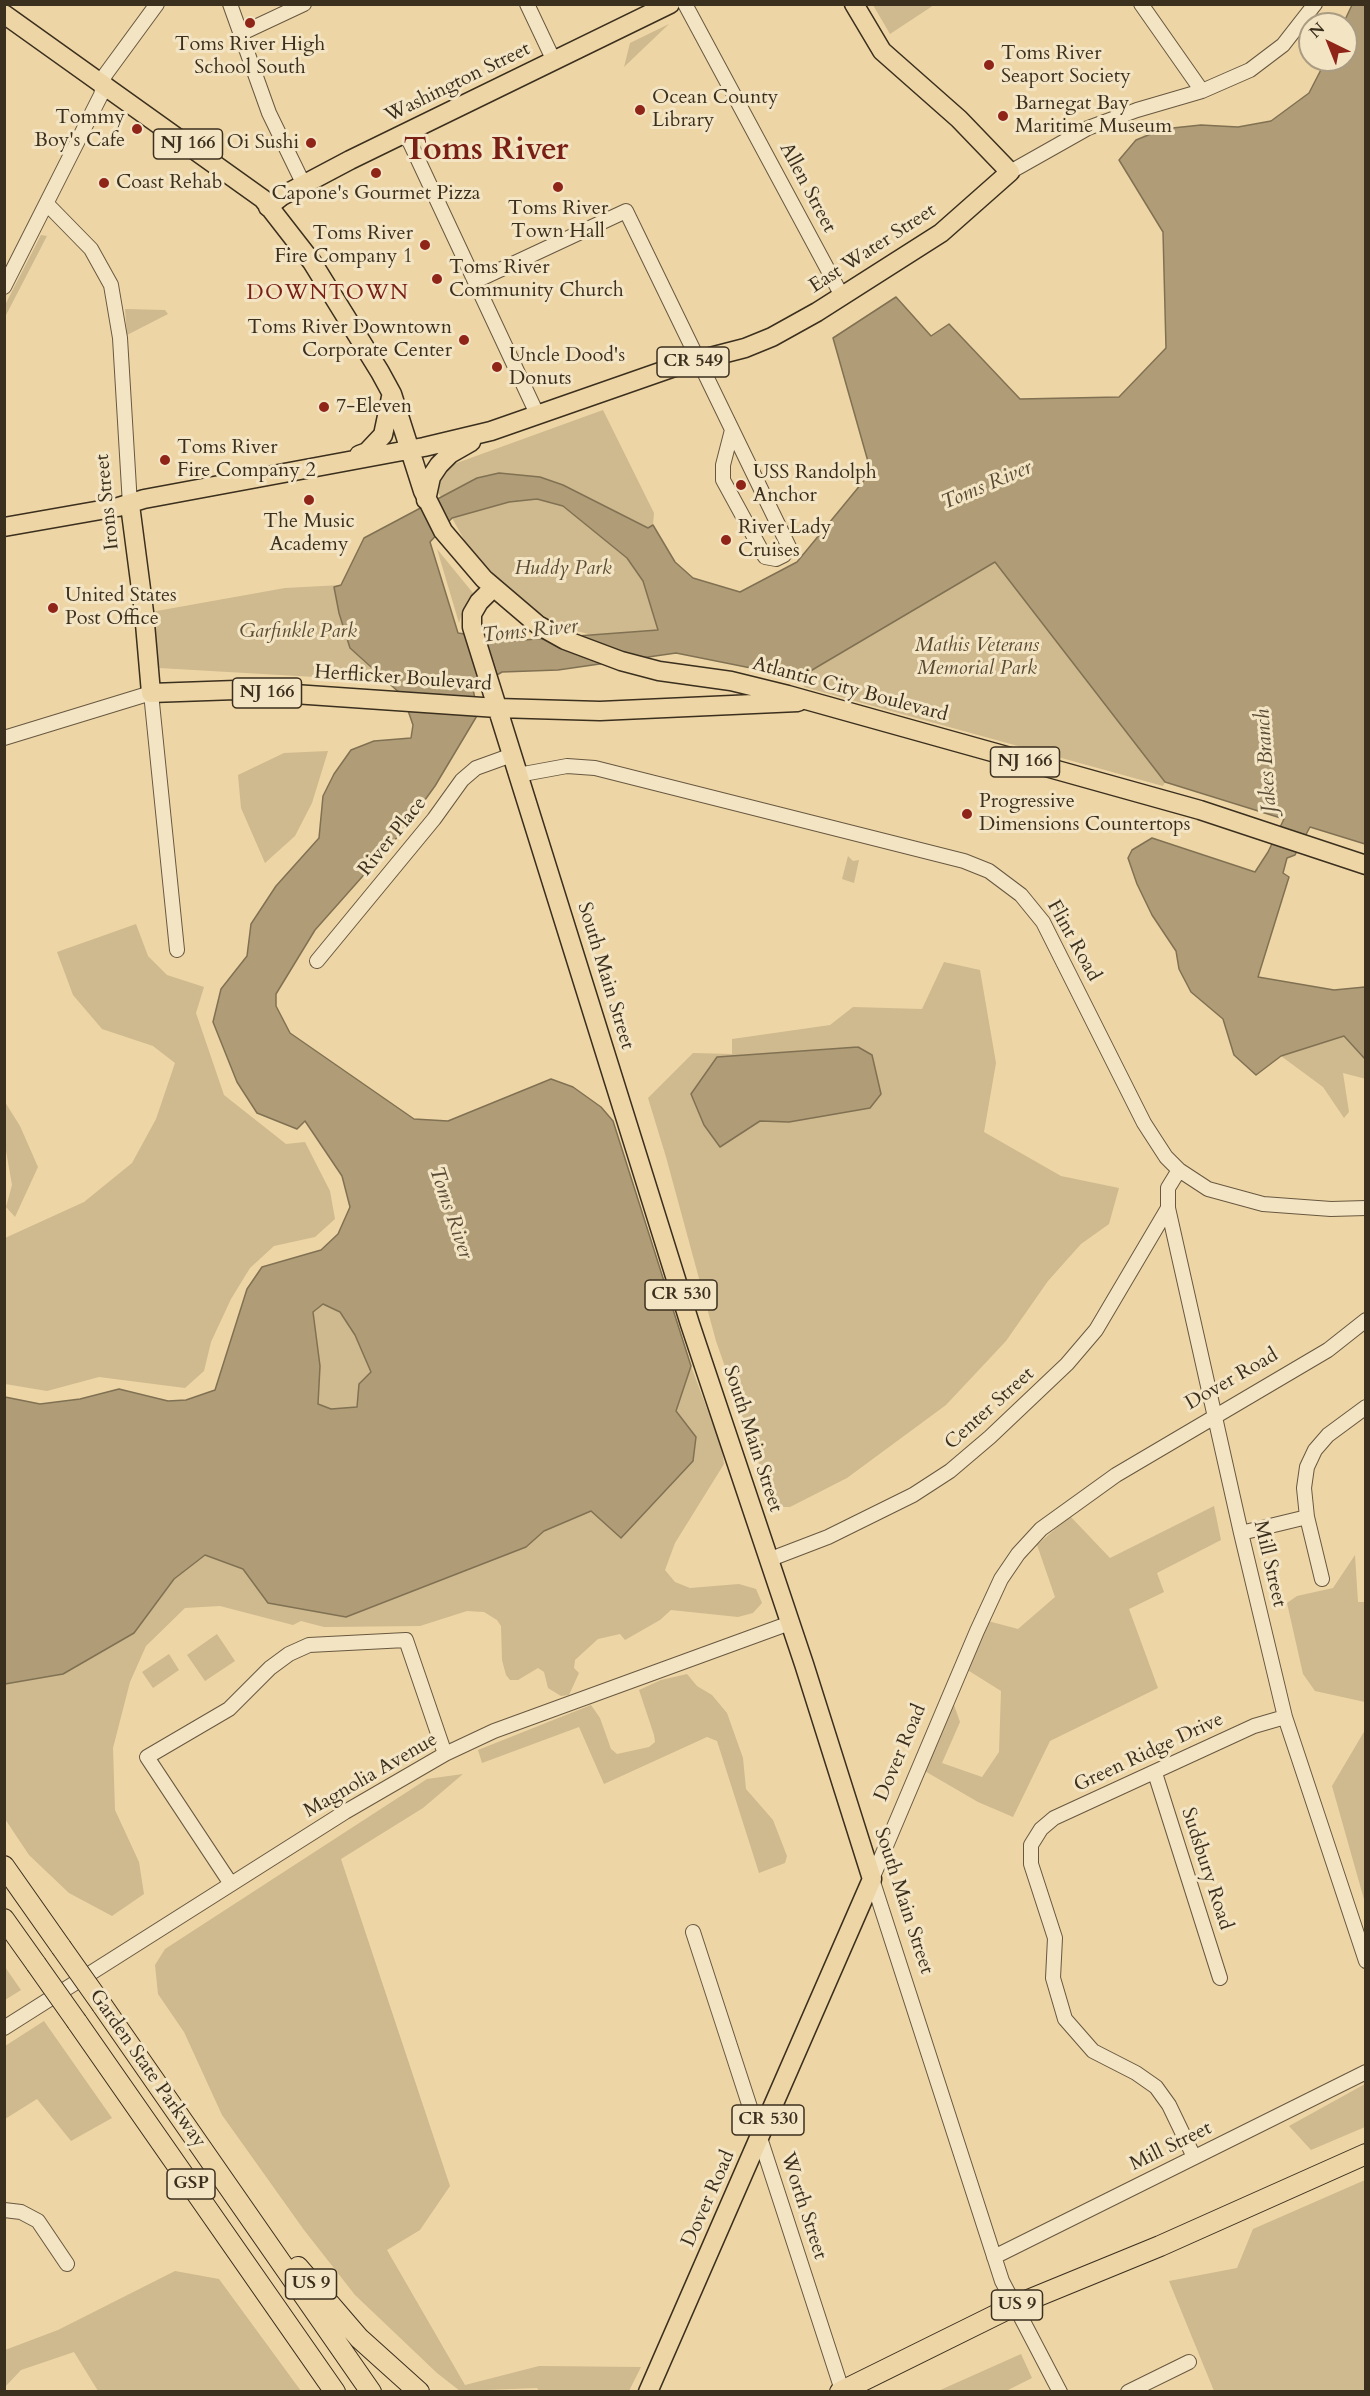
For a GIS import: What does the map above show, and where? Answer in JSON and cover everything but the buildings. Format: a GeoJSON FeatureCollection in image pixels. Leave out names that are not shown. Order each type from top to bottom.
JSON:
{"type":"FeatureCollection","features":[{"type":"Feature","properties":{"kind":"highway","name":"Garden State Parkway"},"geometry":{"type":"LineString","coordinates":[[4,1866],[370,2391]]}},
{"type":"Feature","properties":{"kind":"highway","name":"Garden State Parkway"},"geometry":{"type":"LineString","coordinates":[[4,1919],[335,2391]]}},
{"type":"Feature","properties":{"kind":"highway","name":"US 9"},"geometry":{"type":"LineString","coordinates":[[841,2391],[1016,2305],[1160,2246],[1365,2154]]}},
{"type":"Feature","properties":{"kind":"highway","name":"US 9"},"geometry":{"type":"LineString","coordinates":[[215,2166],[242,2188],[298,2267],[347,2325],[418,2391]]}},
{"type":"Feature","properties":{"kind":"main road","name":"Washington Street"},"geometry":{"type":"LineString","coordinates":[[268,207],[304,185],[670,4]]}},
{"type":"Feature","properties":{"kind":"main road"},"geometry":{"type":"LineString","coordinates":[[854,4],[882,51],[959,119],[1010,172]]}},
{"type":"Feature","properties":{"kind":"main road","name":"NJ 166"},"geometry":{"type":"LineString","coordinates":[[4,14],[219,165],[263,199],[334,294],[392,394],[409,449]]}},
{"type":"Feature","properties":{"kind":"main road","name":"East Water Street"},"geometry":{"type":"LineString","coordinates":[[343,462],[491,431],[772,337],[941,233],[1010,172]]}},
{"type":"Feature","properties":{"kind":"main road"},"geometry":{"type":"LineString","coordinates":[[4,527],[130,505],[144,499],[343,462],[367,452],[383,435],[392,394]]}},
{"type":"Feature","properties":{"kind":"main road"},"geometry":{"type":"LineString","coordinates":[[426,500],[431,477],[438,465],[450,454],[491,431]]}},
{"type":"Feature","properties":{"kind":"main road","name":"Atlantic City Boulevard"},"geometry":{"type":"LineString","coordinates":[[409,449],[426,500],[443,531],[466,562],[538,625],[583,648],[635,665],[731,681],[991,751],[1244,825],[1365,865]]}},
{"type":"Feature","properties":{"kind":"main road","name":"Irons Street"},"geometry":{"type":"LineString","coordinates":[[130,505],[144,612],[151,693]]}},
{"type":"Feature","properties":{"kind":"main road","name":"South Main Street"},"geometry":{"type":"LineString","coordinates":[[493,588],[478,602],[472,614],[472,627],[491,689],[489,707],[512,755],[690,1324],[790,1623],[872,1879]]}},
{"type":"Feature","properties":{"kind":"main road","name":"Herflicker Boulevard"},"geometry":{"type":"LineString","coordinates":[[151,693],[236,690],[489,707],[646,710],[806,701]]}},
{"type":"Feature","properties":{"kind":"main road","name":"Dover Road"},"geometry":{"type":"LineString","coordinates":[[648,2391],[872,1879]]}},
{"type":"Feature","properties":{"kind":"street"},"geometry":{"type":"LineString","coordinates":[[4,287],[101,95],[105,75],[158,4]]}},
{"type":"Feature","properties":{"kind":"street"},"geometry":{"type":"LineString","coordinates":[[230,4],[269,113],[304,185]]}},
{"type":"Feature","properties":{"kind":"street"},"geometry":{"type":"LineString","coordinates":[[240,34],[304,4]]}},
{"type":"Feature","properties":{"kind":"street"},"geometry":{"type":"LineString","coordinates":[[527,4],[554,61]]}},
{"type":"Feature","properties":{"kind":"street","name":"Allen Street"},"geometry":{"type":"LineString","coordinates":[[685,4],[842,296]]}},
{"type":"Feature","properties":{"kind":"street"},"geometry":{"type":"LineString","coordinates":[[1142,4],[1202,91]]}},
{"type":"Feature","properties":{"kind":"street","name":"East Water Street"},"geometry":{"type":"LineString","coordinates":[[1010,172],[1088,128],[1232,80],[1264,61],[1283,45],[1315,4]]}},
{"type":"Feature","properties":{"kind":"street"},"geometry":{"type":"LineString","coordinates":[[406,134],[538,416]]}},
{"type":"Feature","properties":{"kind":"street","name":"Irons Street"},"geometry":{"type":"LineString","coordinates":[[47,204],[91,249],[111,285],[120,338],[130,505]]}},
{"type":"Feature","properties":{"kind":"street"},"geometry":{"type":"LineString","coordinates":[[476,281],[626,211],[789,547],[784,555],[776,559],[765,557],[723,480],[723,465],[732,430]]}},
{"type":"Feature","properties":{"kind":"street","name":"Irons Street"},"geometry":{"type":"LineString","coordinates":[[151,693],[177,950]]}},
{"type":"Feature","properties":{"kind":"street","name":"Herflicker Boulevard"},"geometry":{"type":"LineString","coordinates":[[4,738],[151,693]]}},
{"type":"Feature","properties":{"kind":"street","name":"River Place"},"geometry":{"type":"LineString","coordinates":[[317,961],[434,819],[462,780],[476,768],[512,755]]}},
{"type":"Feature","properties":{"kind":"street","name":"Flint Road"},"geometry":{"type":"LineString","coordinates":[[518,775],[567,766],[595,768],[956,859],[989,871],[1021,895],[1043,922],[1144,1123],[1166,1157],[1179,1170],[1208,1190],[1263,1204],[1331,1209],[1365,1208]]}},
{"type":"Feature","properties":{"kind":"street","name":"Mill Street"},"geometry":{"type":"LineString","coordinates":[[1179,1170],[1168,1188],[1168,1208],[1241,1533],[1285,1717],[1365,1961]]}},
{"type":"Feature","properties":{"kind":"street","name":"Center Street"},"geometry":{"type":"LineString","coordinates":[[768,1560],[828,1537],[913,1495],[950,1471],[990,1437],[1067,1364],[1096,1330],[1168,1208]]}},
{"type":"Feature","properties":{"kind":"street","name":"Dover Road"},"geometry":{"type":"LineString","coordinates":[[872,1879],[977,1631],[1001,1579],[1018,1554],[1041,1529],[1070,1506],[1116,1475],[1328,1350],[1365,1320]]}},
{"type":"Feature","properties":{"kind":"street"},"geometry":{"type":"LineString","coordinates":[[1322,1579],[1307,1517],[1304,1488],[1307,1467],[1315,1450],[1328,1435],[1365,1407]]}},
{"type":"Feature","properties":{"kind":"street"},"geometry":{"type":"LineString","coordinates":[[1241,1533],[1307,1517]]}},
{"type":"Feature","properties":{"kind":"street","name":"Magnolia Avenue"},"geometry":{"type":"LineString","coordinates":[[4,2028],[409,1773],[494,1731],[790,1623]]}},
{"type":"Feature","properties":{"kind":"street"},"geometry":{"type":"LineString","coordinates":[[231,1884],[147,1757],[229,1709],[270,1668],[289,1654],[309,1645],[406,1640],[445,1755]]}},
{"type":"Feature","properties":{"kind":"street","name":"Green Ridge Drive"},"geometry":{"type":"LineString","coordinates":[[1194,2157],[1169,2105],[1156,2087],[1136,2073],[1093,2051],[1065,2019],[1053,1978],[1055,1938],[1031,1864],[1031,1845],[1035,1836],[1054,1818],[1254,1726],[1285,1717]]}},
{"type":"Feature","properties":{"kind":"street","name":"Sudsbury Road"},"geometry":{"type":"LineString","coordinates":[[1155,1773],[1220,1977]]}},
{"type":"Feature","properties":{"kind":"street","name":"South Main Street"},"geometry":{"type":"LineString","coordinates":[[872,1879],[1002,2281],[1060,2391]]}},
{"type":"Feature","properties":{"kind":"street","name":"Worth Street"},"geometry":{"type":"LineString","coordinates":[[693,1932],[841,2391]]}},
{"type":"Feature","properties":{"kind":"street","name":"Mill Street"},"geometry":{"type":"LineString","coordinates":[[994,2257],[1365,2072]]}},
{"type":"Feature","properties":{"kind":"street"},"geometry":{"type":"LineString","coordinates":[[4,2210],[21,2212],[38,2221],[68,2264]]}},
{"type":"Feature","properties":{"kind":"street"},"geometry":{"type":"LineString","coordinates":[[1128,2391],[1189,2362]]}},
{"type":"Feature","properties":{"kind":"green space"},"geometry":{"type":"Polygon","coordinates":[[[873,5],[934,5],[890,34],[873,5]]]}},
{"type":"Feature","properties":{"kind":"green space"},"geometry":{"type":"Polygon","coordinates":[[[669,24],[624,67],[630,43],[669,24]]]}},
{"type":"Feature","properties":{"kind":"green space"},"geometry":{"type":"Polygon","coordinates":[[[41,235],[47,236],[5,317],[5,305],[41,235]]]}},
{"type":"Feature","properties":{"kind":"green space"},"geometry":{"type":"Polygon","coordinates":[[[125,309],[165,310],[168,314],[127,335],[125,309]]]}},
{"type":"Feature","properties":{"kind":"green space","name":"Huddy Park"},"geometry":{"type":"Polygon","coordinates":[[[603,410],[654,513],[653,525],[648,528],[563,485],[540,477],[499,473],[477,478],[441,497],[438,493],[440,479],[454,464],[603,410]]]}},
{"type":"Feature","properties":{"kind":"green space","name":"Huddy Park"},"geometry":{"type":"Polygon","coordinates":[[[537,499],[563,506],[627,558],[643,581],[658,630],[592,635],[565,628],[534,610],[505,586],[467,545],[452,518],[509,502],[537,499]]]}},
{"type":"Feature","properties":{"kind":"green space"},"geometry":{"type":"Polygon","coordinates":[[[437,549],[473,593],[464,607],[459,623],[437,549]]]}},
{"type":"Feature","properties":{"kind":"green space","name":"Mathis Veterans Memorial Park"},"geometry":{"type":"Polygon","coordinates":[[[995,562],[1165,782],[1163,786],[804,687],[807,673],[995,562]]]}},
{"type":"Feature","properties":{"kind":"green space","name":"Garfinkle Park"},"geometry":{"type":"Polygon","coordinates":[[[341,585],[350,648],[384,681],[159,668],[151,612],[285,588],[341,585]]]}},
{"type":"Feature","properties":{"kind":"green space"},"geometry":{"type":"Polygon","coordinates":[[[328,751],[312,803],[295,836],[265,863],[241,808],[238,775],[284,753],[328,751]]]}},
{"type":"Feature","properties":{"kind":"green space"},"geometry":{"type":"Polygon","coordinates":[[[848,856],[853,861],[859,860],[854,883],[842,879],[848,856]]]}},
{"type":"Feature","properties":{"kind":"green space"},"geometry":{"type":"Polygon","coordinates":[[[136,924],[148,956],[167,975],[204,987],[196,1013],[224,1095],[286,1144],[305,1142],[330,1191],[335,1219],[315,1237],[274,1246],[250,1268],[231,1299],[211,1342],[204,1371],[185,1388],[99,1377],[47,1391],[5,1384],[5,1238],[84,1202],[132,1163],[156,1119],[175,1063],[153,1046],[102,1029],[73,995],[57,952],[136,924]]]}},
{"type":"Feature","properties":{"kind":"green space"},"geometry":{"type":"Polygon","coordinates":[[[944,962],[980,970],[996,1063],[984,1132],[1061,1176],[1119,1188],[1109,1224],[1081,1244],[1048,1281],[1006,1341],[946,1405],[847,1478],[790,1507],[774,1507],[716,1341],[648,1098],[693,1053],[732,1054],[732,1039],[830,1025],[853,1007],[922,1009],[944,962]],[[870,1108],[760,1121],[789,1122],[870,1108]]]}},
{"type":"Feature","properties":{"kind":"green space"},"geometry":{"type":"Polygon","coordinates":[[[1344,1036],[1365,1059],[1366,1079],[1343,1073],[1349,1112],[1344,1118],[1323,1087],[1281,1056],[1344,1036]]]}},
{"type":"Feature","properties":{"kind":"green space"},"geometry":{"type":"Polygon","coordinates":[[[5,1102],[20,1126],[38,1167],[15,1217],[6,1207],[12,1185],[5,1145],[5,1102]]]}},
{"type":"Feature","properties":{"kind":"green space"},"geometry":{"type":"Polygon","coordinates":[[[323,1303],[340,1312],[355,1335],[371,1372],[359,1384],[358,1407],[331,1409],[318,1404],[320,1366],[313,1312],[323,1303]]]}},
{"type":"Feature","properties":{"kind":"green space"},"geometry":{"type":"Polygon","coordinates":[[[691,1366],[722,1449],[724,1464],[675,1543],[665,1570],[675,1582],[690,1588],[739,1584],[756,1589],[762,1603],[753,1613],[738,1617],[671,1610],[660,1620],[625,1640],[620,1634],[598,1639],[575,1660],[574,1668],[579,1673],[569,1695],[561,1696],[548,1688],[544,1672],[538,1668],[518,1680],[510,1680],[506,1675],[502,1660],[501,1626],[497,1620],[484,1612],[467,1611],[420,1626],[324,1627],[301,1621],[293,1625],[220,1606],[185,1608],[146,1646],[130,1682],[113,1748],[115,1810],[139,1862],[144,1894],[112,1916],[69,1893],[29,1855],[5,1819],[4,1684],[63,1674],[134,1633],[174,1579],[205,1555],[243,1569],[268,1603],[452,1575],[526,1547],[544,1531],[591,1511],[696,1437],[676,1411],[691,1366]]]}},
{"type":"Feature","properties":{"kind":"green space"},"geometry":{"type":"Polygon","coordinates":[[[1214,1506],[1221,1540],[1157,1573],[1164,1592],[1129,1609],[1158,1688],[1050,1741],[1013,1817],[978,1802],[923,1770],[953,1702],[960,1722],[942,1763],[982,1777],[999,1752],[1001,1691],[966,1669],[988,1621],[1018,1629],[1055,1597],[1037,1545],[1070,1516],[1110,1558],[1214,1506]]]}},
{"type":"Feature","properties":{"kind":"green space"},"geometry":{"type":"Polygon","coordinates":[[[1355,1555],[1358,1602],[1365,1602],[1365,1702],[1315,1691],[1303,1674],[1287,1603],[1297,1596],[1333,1588],[1355,1555]]]}},
{"type":"Feature","properties":{"kind":"green space"},"geometry":{"type":"Polygon","coordinates":[[[217,1634],[235,1661],[205,1681],[187,1655],[217,1634]]]}},
{"type":"Feature","properties":{"kind":"green space"},"geometry":{"type":"Polygon","coordinates":[[[169,1654],[179,1670],[153,1688],[142,1672],[169,1654]]]}},
{"type":"Feature","properties":{"kind":"green space"},"geometry":{"type":"Polygon","coordinates":[[[687,1674],[697,1686],[712,1695],[727,1713],[743,1758],[746,1789],[773,1820],[787,1856],[785,1863],[759,1873],[717,1741],[707,1737],[604,1784],[579,1727],[482,1763],[478,1750],[591,1705],[600,1718],[611,1749],[617,1754],[649,1747],[655,1742],[654,1735],[639,1690],[661,1680],[687,1674]]]}},
{"type":"Feature","properties":{"kind":"green space"},"geometry":{"type":"Polygon","coordinates":[[[1366,1730],[1365,1903],[1332,1786],[1366,1730]]]}},
{"type":"Feature","properties":{"kind":"green space"},"geometry":{"type":"Polygon","coordinates":[[[463,1774],[423,1808],[341,1859],[450,2186],[420,2230],[387,2250],[465,2385],[539,2366],[641,2367],[629,2391],[540,2392],[537,2388],[460,2391],[437,2373],[355,2295],[304,2230],[222,2115],[184,2032],[158,1994],[155,1965],[165,1949],[427,1779],[463,1774]]]}},
{"type":"Feature","properties":{"kind":"green space"},"geometry":{"type":"Polygon","coordinates":[[[5,1967],[21,1990],[4,2000],[5,1967]]]}},
{"type":"Feature","properties":{"kind":"green space"},"geometry":{"type":"Polygon","coordinates":[[[44,2021],[112,2118],[71,2141],[37,2099],[5,2119],[5,2046],[44,2021]]]}},
{"type":"Feature","properties":{"kind":"green space"},"geometry":{"type":"Polygon","coordinates":[[[1365,2084],[1365,2127],[1311,2150],[1289,2126],[1365,2084]]]}},
{"type":"Feature","properties":{"kind":"green space"},"geometry":{"type":"Polygon","coordinates":[[[1365,2180],[1365,2391],[1214,2391],[1169,2281],[1237,2268],[1253,2229],[1365,2180]]]}},
{"type":"Feature","properties":{"kind":"green space"},"geometry":{"type":"Polygon","coordinates":[[[175,2271],[219,2279],[301,2391],[98,2391],[74,2352],[21,2370],[5,2387],[5,2350],[58,2330],[175,2271]]]}},
{"type":"Feature","properties":{"kind":"green space"},"geometry":{"type":"Polygon","coordinates":[[[1021,2354],[1032,2378],[1006,2391],[938,2391],[1021,2354]]]}},
{"type":"Feature","properties":{"kind":"water","name":"Jakes Branch"},"geometry":{"type":"Polygon","coordinates":[[[1352,5],[1365,5],[1365,844],[1310,827],[1295,855],[1287,858],[1283,873],[1289,877],[1258,977],[1334,990],[1365,987],[1365,1059],[1344,1036],[1281,1056],[1256,1075],[1234,1055],[1223,1019],[1191,992],[1179,969],[1176,951],[1152,915],[1128,858],[1132,850],[1152,838],[1255,872],[1268,852],[1284,819],[1165,782],[995,562],[807,673],[771,672],[676,653],[558,670],[502,672],[473,689],[478,714],[435,786],[401,833],[315,930],[276,994],[276,1006],[290,1033],[414,1119],[448,1121],[551,1079],[573,1087],[601,1107],[613,1121],[691,1366],[676,1411],[696,1437],[693,1461],[621,1538],[591,1511],[544,1531],[526,1547],[346,1617],[268,1603],[243,1569],[205,1555],[174,1579],[134,1633],[63,1674],[5,1684],[5,1397],[40,1404],[80,1399],[119,1389],[168,1401],[186,1400],[215,1390],[247,1289],[262,1267],[321,1250],[338,1234],[350,1207],[342,1176],[305,1121],[297,1129],[257,1113],[237,1082],[213,1022],[221,989],[247,956],[251,924],[276,886],[319,838],[323,796],[334,774],[351,750],[374,741],[411,738],[413,725],[403,696],[350,648],[339,613],[334,587],[341,585],[364,538],[477,478],[499,473],[540,477],[563,485],[648,528],[653,525],[675,562],[693,578],[740,592],[797,562],[871,472],[833,338],[896,297],[931,336],[949,324],[1020,399],[1119,397],[1166,348],[1163,232],[1119,160],[1136,140],[1163,129],[1201,125],[1238,127],[1271,121],[1309,93],[1320,72],[1358,72],[1358,12],[1349,12],[1352,5]],[[537,499],[509,502],[452,518],[430,542],[458,633],[510,641],[658,630],[643,581],[627,558],[563,506],[537,499]],[[323,1304],[313,1312],[320,1366],[318,1404],[331,1409],[357,1407],[359,1384],[371,1372],[355,1335],[340,1312],[323,1304]]]}},
{"type":"Feature","properties":{"kind":"water"},"geometry":{"type":"Polygon","coordinates":[[[858,1047],[872,1055],[881,1094],[870,1108],[789,1122],[760,1121],[720,1147],[704,1125],[691,1094],[717,1057],[858,1047]]]}},
{"type":"Feature","properties":{"kind":"place","name":"Toms River High School South"},"geometry":{"type":"Point","coordinates":[250,23]}},
{"type":"Feature","properties":{"kind":"place","name":"Toms River Seaport Society"},"geometry":{"type":"Point","coordinates":[989,65]}},
{"type":"Feature","properties":{"kind":"place","name":"Ocean County Library"},"geometry":{"type":"Point","coordinates":[640,110]}},
{"type":"Feature","properties":{"kind":"place","name":"Barnegat Bay Maritime Museum"},"geometry":{"type":"Point","coordinates":[1003,116]}},
{"type":"Feature","properties":{"kind":"place","name":"Tommy Boy's Cafe"},"geometry":{"type":"Point","coordinates":[137,129]}},
{"type":"Feature","properties":{"kind":"place","name":"Oi Sushi"},"geometry":{"type":"Point","coordinates":[311,143]}},
{"type":"Feature","properties":{"kind":"place","name":"Capone's Gourmet Pizza"},"geometry":{"type":"Point","coordinates":[376,173]}},
{"type":"Feature","properties":{"kind":"place","name":"Coast Rehab"},"geometry":{"type":"Point","coordinates":[104,183]}},
{"type":"Feature","properties":{"kind":"place","name":"Toms River Town Hall"},"geometry":{"type":"Point","coordinates":[558,187]}},
{"type":"Feature","properties":{"kind":"place","name":"Toms River Fire Company 1"},"geometry":{"type":"Point","coordinates":[425,245]}},
{"type":"Feature","properties":{"kind":"place","name":"Toms River Community Church"},"geometry":{"type":"Point","coordinates":[437,279]}},
{"type":"Feature","properties":{"kind":"place","name":"Toms River Downtown Corporate Center"},"geometry":{"type":"Point","coordinates":[464,340]}},
{"type":"Feature","properties":{"kind":"place","name":"Uncle Dood's Donuts"},"geometry":{"type":"Point","coordinates":[497,367]}},
{"type":"Feature","properties":{"kind":"place","name":"7-Eleven"},"geometry":{"type":"Point","coordinates":[324,407]}},
{"type":"Feature","properties":{"kind":"place","name":"Toms River Fire Company 2"},"geometry":{"type":"Point","coordinates":[165,460]}},
{"type":"Feature","properties":{"kind":"place","name":"USS Randolph Anchor"},"geometry":{"type":"Point","coordinates":[741,485]}},
{"type":"Feature","properties":{"kind":"place","name":"The Music Academy"},"geometry":{"type":"Point","coordinates":[309,500]}},
{"type":"Feature","properties":{"kind":"place","name":"River Lady Cruises"},"geometry":{"type":"Point","coordinates":[726,540]}},
{"type":"Feature","properties":{"kind":"place","name":"United States Post Office"},"geometry":{"type":"Point","coordinates":[53,608]}},
{"type":"Feature","properties":{"kind":"place","name":"Progressive Dimensions Countertops"},"geometry":{"type":"Point","coordinates":[967,814]}},
{"type":"Feature","properties":{"kind":"district","name":"Toms River"},"geometry":{"type":"Point","coordinates":[486,152]}},
{"type":"Feature","properties":{"kind":"district","name":"DOWNTOWN"},"geometry":{"type":"Point","coordinates":[328,294]}}]}
